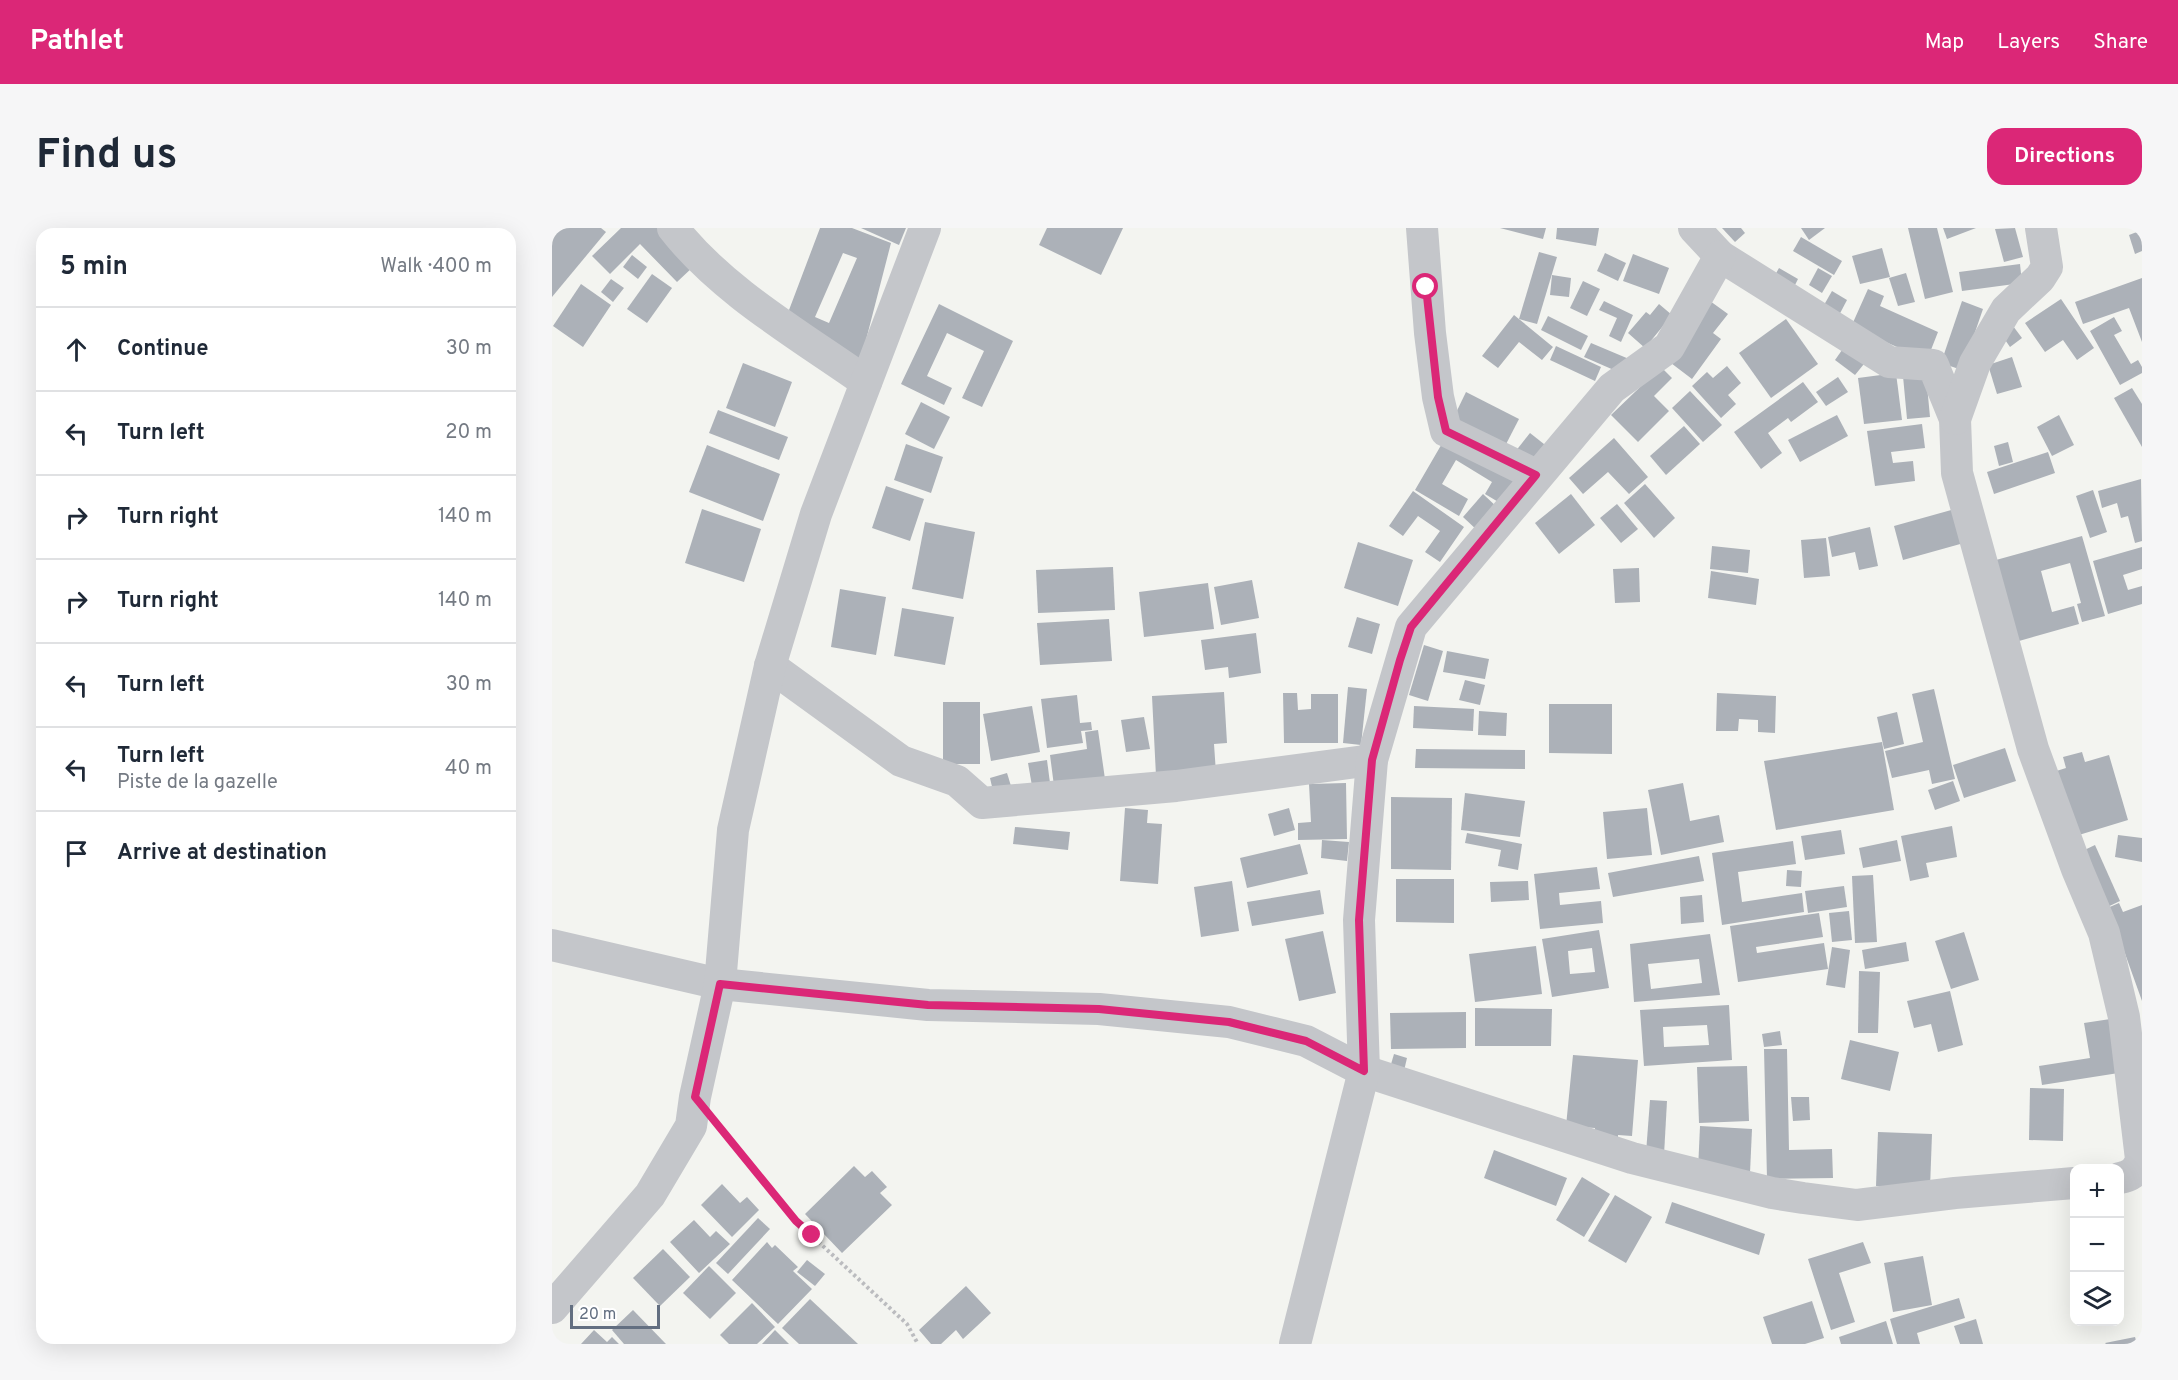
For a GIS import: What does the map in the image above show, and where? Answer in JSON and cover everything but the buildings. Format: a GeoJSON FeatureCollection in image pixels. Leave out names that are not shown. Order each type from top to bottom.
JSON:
{"type":"FeatureCollection","features":[{"type":"Feature","properties":{"kind":"street"},"geometry":{"type":"LineString","coordinates":[[673,228],[722,280],[866,382]]}},
{"type":"Feature","properties":{"kind":"street"},"geometry":{"type":"LineString","coordinates":[[552,1308],[650,1195],[691,1126],[695,1097],[720,984],[733,830],[770,666],[816,514],[924,228]]}},
{"type":"Feature","properties":{"kind":"street"},"geometry":{"type":"LineString","coordinates":[[1422,228],[1430,333],[1438,397],[1446,431],[1528,487]]}},
{"type":"Feature","properties":{"kind":"street"},"geometry":{"type":"LineString","coordinates":[[1694,228],[1720,256],[1889,362],[1933,365],[1955,419],[1957,473],[2033,749],[2077,869],[2104,933],[2124,1017],[2141,1159],[2131,1177]]}},
{"type":"Feature","properties":{"kind":"street"},"geometry":{"type":"LineString","coordinates":[[1955,419],[1975,363],[2006,310],[2040,278],[2047,267],[2041,228]]}},
{"type":"Feature","properties":{"kind":"street"},"geometry":{"type":"LineString","coordinates":[[1295,1344],[1364,1071],[1359,920],[1372,760],[1411,627],[1612,388],[1669,347],[1720,256]]}},
{"type":"Feature","properties":{"kind":"street"},"geometry":{"type":"LineString","coordinates":[[770,666],[901,760],[957,781],[982,803],[1176,786],[1372,760]]}},
{"type":"Feature","properties":{"kind":"street"},"geometry":{"type":"LineString","coordinates":[[552,945],[720,984],[928,1005],[1099,1009],[1229,1022],[1306,1041],[1364,1071],[1632,1158],[1772,1192],[1813,1199],[1857,1205],[1955,1193],[2070,1183]]}},
{"type":"Feature","properties":{"kind":"path"},"geometry":{"type":"LineString","coordinates":[[695,1097],[796,1221],[907,1324],[918,1344]]}},
{"type":"Feature","properties":{"kind":"route"},"geometry":{"type":"LineString","coordinates":[[812,1235],[796,1221],[695,1097],[720,984],[928,1005],[1099,1009],[1229,1022],[1306,1041],[1364,1071],[1359,920],[1372,760],[1400,660],[1411,627],[1536,475],[1446,431],[1438,397],[1426,287]]}}]}
